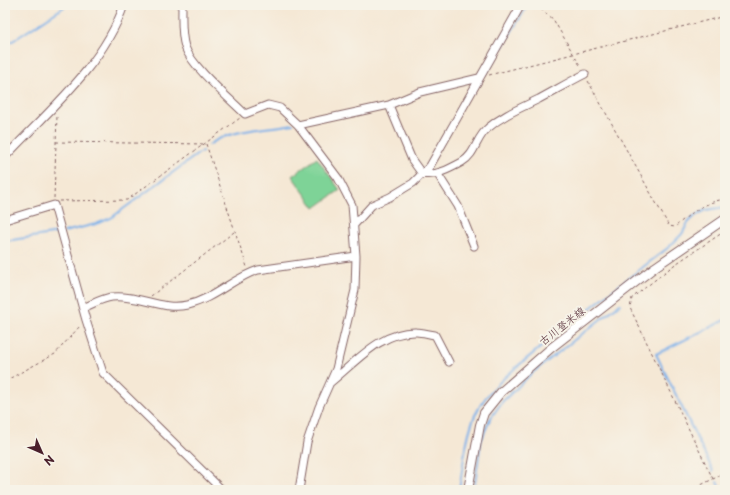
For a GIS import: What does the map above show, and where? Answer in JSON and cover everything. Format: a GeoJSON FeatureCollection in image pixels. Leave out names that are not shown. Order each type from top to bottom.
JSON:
{"type":"FeatureCollection","features":[{"type":"Feature","properties":{"kind":"main road","name":"古川登米線"},"geometry":{"type":"LineString","coordinates":[[468,490],[480,425],[484,413],[497,397],[551,348],[655,266],[725,219]]}},
{"type":"Feature","properties":{"kind":"street"},"geometry":{"type":"LineString","coordinates":[[5,157],[88,67],[102,49],[124,5]]}},
{"type":"Feature","properties":{"kind":"street"},"geometry":{"type":"LineString","coordinates":[[183,5],[182,30],[185,47],[192,60],[245,114],[268,105],[273,105],[280,108],[296,123],[338,178],[352,205],[356,256],[355,290],[336,369],[307,442],[299,490]]}},
{"type":"Feature","properties":{"kind":"street"},"geometry":{"type":"LineString","coordinates":[[354,225],[372,205],[390,197],[413,182],[430,166],[521,5]]}},
{"type":"Feature","properties":{"kind":"street"},"geometry":{"type":"LineString","coordinates":[[389,105],[412,160],[422,174],[428,175],[464,161],[472,153],[483,132],[489,127],[509,114],[585,74]]}},
{"type":"Feature","properties":{"kind":"street"},"geometry":{"type":"LineString","coordinates":[[296,123],[389,105],[420,92],[479,78]]}},
{"type":"Feature","properties":{"kind":"street"},"geometry":{"type":"LineString","coordinates":[[437,172],[458,206],[474,246]]}},
{"type":"Feature","properties":{"kind":"street"},"geometry":{"type":"LineString","coordinates":[[5,220],[54,205],[86,320],[105,377],[222,490]]}},
{"type":"Feature","properties":{"kind":"street"},"geometry":{"type":"LineString","coordinates":[[83,308],[112,297],[170,306],[187,306],[204,300],[249,273],[258,270],[356,256]]}},
{"type":"Feature","properties":{"kind":"street"},"geometry":{"type":"LineString","coordinates":[[330,383],[374,345],[398,334],[415,332],[434,335],[449,362]]}},
{"type":"Feature","properties":{"kind":"path"},"geometry":{"type":"LineString","coordinates":[[536,5],[552,19],[574,55],[669,226],[675,227],[695,210],[715,201],[725,199]]}},
{"type":"Feature","properties":{"kind":"path"},"geometry":{"type":"LineString","coordinates":[[479,78],[725,16]]}},
{"type":"Feature","properties":{"kind":"path"},"geometry":{"type":"LineString","coordinates":[[50,109],[57,115],[54,205]]}},
{"type":"Feature","properties":{"kind":"path"},"geometry":{"type":"LineString","coordinates":[[54,205],[58,201],[126,200],[206,144],[245,114]]}},
{"type":"Feature","properties":{"kind":"path"},"geometry":{"type":"LineString","coordinates":[[56,142],[206,144]]}},
{"type":"Feature","properties":{"kind":"path"},"geometry":{"type":"LineString","coordinates":[[206,144],[249,273]]}},
{"type":"Feature","properties":{"kind":"path"},"geometry":{"type":"LineString","coordinates":[[713,479],[630,308],[632,298],[674,265],[725,231]]}},
{"type":"Feature","properties":{"kind":"path"},"geometry":{"type":"LineString","coordinates":[[144,301],[235,232]]}},
{"type":"Feature","properties":{"kind":"path"},"geometry":{"type":"LineString","coordinates":[[5,381],[55,354],[86,320]]}},
{"type":"Feature","properties":{"kind":"path"},"geometry":{"type":"LineString","coordinates":[[691,490],[725,473]]}},
{"type":"Feature","properties":{"kind":"green space"},"geometry":{"type":"Polygon","coordinates":[[[317,158],[340,190],[315,208],[292,176],[317,158]]]}},
{"type":"Feature","properties":{"kind":"waterway"},"geometry":{"type":"LineString","coordinates":[[5,46],[67,5]]}},
{"type":"Feature","properties":{"kind":"waterway"},"geometry":{"type":"LineString","coordinates":[[486,73],[528,5]]}},
{"type":"Feature","properties":{"kind":"waterway"},"geometry":{"type":"LineString","coordinates":[[209,145],[227,136],[238,133],[293,124]]}},
{"type":"Feature","properties":{"kind":"waterway"},"geometry":{"type":"LineString","coordinates":[[64,232],[96,224],[111,218],[202,151]]}},
{"type":"Feature","properties":{"kind":"waterway"},"geometry":{"type":"LineString","coordinates":[[459,490],[465,450],[473,421],[481,404],[496,386],[556,335],[669,247],[682,234],[688,223],[695,216],[706,210],[725,207]]}},
{"type":"Feature","properties":{"kind":"waterway"},"geometry":{"type":"LineString","coordinates":[[5,241],[59,233]]}},
{"type":"Feature","properties":{"kind":"waterway"},"geometry":{"type":"LineString","coordinates":[[474,490],[481,441],[490,419],[502,402],[531,374],[620,304]]}},
{"type":"Feature","properties":{"kind":"waterway"},"geometry":{"type":"LineString","coordinates":[[713,471],[656,354],[725,320]]}},
{"type":"Feature","properties":{"kind":"waterway"},"geometry":{"type":"LineString","coordinates":[[717,482],[721,490]]}}]}
